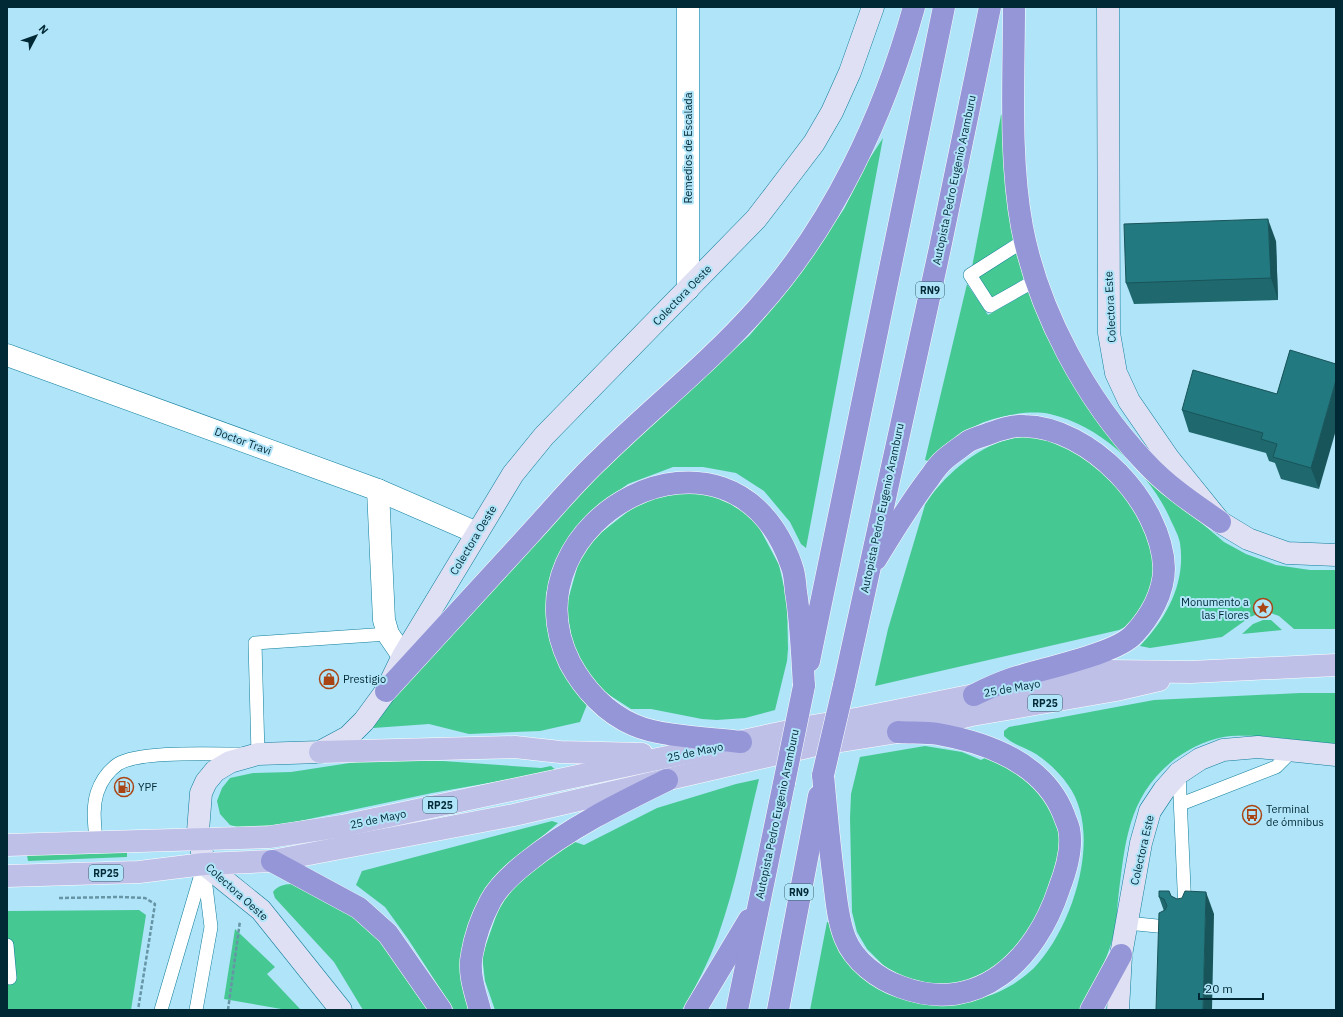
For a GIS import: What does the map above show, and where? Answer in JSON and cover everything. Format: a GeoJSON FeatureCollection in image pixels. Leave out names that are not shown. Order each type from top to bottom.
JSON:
{"type":"FeatureCollection","features":[{"type":"Feature","properties":{"kind":"highway"},"geometry":{"type":"LineString","coordinates":[[386,691],[599,459],[714,353],[758,309],[793,265],[822,221],[851,168],[879,109],[914,7]]}},
{"type":"Feature","properties":{"kind":"highway","name":"Autopista Pedro Eugenio Aramburu"},"geometry":{"type":"LineString","coordinates":[[737,1010],[944,7]]}},
{"type":"Feature","properties":{"kind":"highway","name":"Autopista Pedro Eugenio Aramburu"},"geometry":{"type":"LineString","coordinates":[[778,1010],[793,922],[823,775],[940,248],[990,7]]}},
{"type":"Feature","properties":{"kind":"highway"},"geometry":{"type":"LineString","coordinates":[[1014,7],[1015,149],[1019,198],[1025,240],[1036,280],[1065,347],[1110,422],[1145,463],[1174,490],[1220,522]]}},
{"type":"Feature","properties":{"kind":"highway"},"geometry":{"type":"LineString","coordinates":[[868,572],[924,485],[944,460],[971,440],[1000,430],[1024,426],[1054,431],[1101,457],[1122,477],[1140,499],[1150,517],[1162,545],[1164,570],[1161,589],[1155,606],[1134,635],[1113,648],[1010,679],[974,695]]}},
{"type":"Feature","properties":{"kind":"highway"},"geometry":{"type":"LineString","coordinates":[[740,742],[671,734],[635,726],[618,717],[596,700],[577,676],[564,649],[558,624],[556,600],[561,576],[570,555],[586,534],[612,508],[638,492],[674,482],[695,482],[719,487],[747,500],[766,518],[783,546],[792,568],[798,606],[804,686]]}},
{"type":"Feature","properties":{"kind":"highway"},"geometry":{"type":"LineString","coordinates":[[823,775],[837,907],[845,939],[859,961],[885,982],[909,990],[937,995],[967,993],[992,982],[1017,964],[1039,936],[1051,913],[1063,878],[1069,852],[1069,829],[1059,803],[1042,778],[1016,760],[982,744],[936,734],[898,732]]}},
{"type":"Feature","properties":{"kind":"highway"},"geometry":{"type":"LineString","coordinates":[[480,1010],[472,981],[472,954],[490,902],[502,885],[517,870],[550,843],[605,811],[668,780]]}},
{"type":"Feature","properties":{"kind":"highway"},"geometry":{"type":"LineString","coordinates":[[272,861],[359,908],[388,934],[441,1010]]}},
{"type":"Feature","properties":{"kind":"highway"},"geometry":{"type":"LineString","coordinates":[[695,1010],[758,905]]}},
{"type":"Feature","properties":{"kind":"highway"},"geometry":{"type":"LineString","coordinates":[[1091,1010],[1121,955]]}},
{"type":"Feature","properties":{"kind":"main road","name":"25 de Mayo"},"geometry":{"type":"LineString","coordinates":[[200,840],[269,838],[342,826],[740,742],[974,695],[1109,671],[1191,672],[1336,665]]}},
{"type":"Feature","properties":{"kind":"main road","name":"25 de Mayo"},"geometry":{"type":"LineString","coordinates":[[204,864],[272,861],[514,815],[816,745],[898,732],[972,715],[1116,690],[1191,672]]}},
{"type":"Feature","properties":{"kind":"main road"},"geometry":{"type":"LineString","coordinates":[[320,752],[515,747],[560,752],[679,755]]}},
{"type":"Feature","properties":{"kind":"main road","name":"RP25"},"geometry":{"type":"LineString","coordinates":[[7,845],[200,840]]}},
{"type":"Feature","properties":{"kind":"main road","name":"RP25"},"geometry":{"type":"LineString","coordinates":[[7,876],[139,872],[204,864]]}},
{"type":"Feature","properties":{"kind":"street","name":"Remedios de Escalada"},"geometry":{"type":"LineString","coordinates":[[688,7],[688,288]]}},
{"type":"Feature","properties":{"kind":"street","name":"Colectora Oeste"},"geometry":{"type":"LineString","coordinates":[[341,1010],[261,910],[204,864],[198,831],[201,793],[206,782],[215,771],[230,762],[258,754],[320,752],[348,737],[364,721],[386,691],[403,656],[513,474],[544,436],[756,219],[814,143],[832,112],[847,79],[873,7]]}},
{"type":"Feature","properties":{"kind":"street","name":"Colectora Este"},"geometry":{"type":"LineString","coordinates":[[1108,7],[1109,333],[1116,373],[1144,426],[1220,522],[1248,539],[1287,553],[1336,555]]}},
{"type":"Feature","properties":{"kind":"street","name":"Doctor Travi"},"geometry":{"type":"LineString","coordinates":[[7,355],[378,490],[477,533]]}},
{"type":"Feature","properties":{"kind":"street"},"geometry":{"type":"LineString","coordinates":[[378,490],[384,620],[388,634],[403,656]]}},
{"type":"Feature","properties":{"kind":"street","name":"Colectora Este"},"geometry":{"type":"LineString","coordinates":[[1118,1010],[1121,955],[1141,843],[1150,811],[1164,790],[1179,773],[1200,759],[1223,750],[1258,747],[1336,755]]}},
{"type":"Feature","properties":{"kind":"lane"},"geometry":{"type":"LineString","coordinates":[[1025,240],[970,275],[990,306],[1036,280]]}},
{"type":"Feature","properties":{"kind":"lane"},"geometry":{"type":"LineString","coordinates":[[96,842],[94,808],[96,794],[108,772],[119,763],[151,755],[258,754],[255,643],[388,634]]}},
{"type":"Feature","properties":{"kind":"lane"},"geometry":{"type":"LineString","coordinates":[[1181,804],[1276,766],[1292,751]]}},
{"type":"Feature","properties":{"kind":"lane"},"geometry":{"type":"LineString","coordinates":[[1179,773],[1185,913]]}},
{"type":"Feature","properties":{"kind":"lane"},"geometry":{"type":"LineString","coordinates":[[161,1010],[204,864]]}},
{"type":"Feature","properties":{"kind":"lane"},"geometry":{"type":"LineString","coordinates":[[196,1010],[211,926],[204,864]]}},
{"type":"Feature","properties":{"kind":"lane"},"geometry":{"type":"LineString","coordinates":[[1127,923],[1167,927]]}},
{"type":"Feature","properties":{"kind":"lane"},"geometry":{"type":"LineString","coordinates":[[7,945],[10,978]]}},
{"type":"Feature","properties":{"kind":"path"},"geometry":{"type":"LineString","coordinates":[[52,898],[144,898],[155,904],[138,1010]]}},
{"type":"Feature","properties":{"kind":"path"},"geometry":{"type":"LineString","coordinates":[[228,1010],[240,918]]}},
{"type":"Feature","properties":{"kind":"green space"},"geometry":{"type":"Polygon","coordinates":[[[1006,113],[1015,238],[972,267],[1001,115],[1006,113]]]}},
{"type":"Feature","properties":{"kind":"green space"},"geometry":{"type":"Polygon","coordinates":[[[883,138],[806,548],[801,544],[790,522],[764,491],[736,473],[703,467],[673,467],[628,484],[602,503],[578,526],[555,562],[546,594],[548,625],[557,655],[588,702],[580,722],[540,731],[469,734],[429,724],[373,728],[370,723],[603,467],[749,336],[786,292],[844,209],[868,161],[883,138]]]}},
{"type":"Feature","properties":{"kind":"green space"},"geometry":{"type":"Polygon","coordinates":[[[1018,252],[1028,276],[991,300],[977,277],[1018,252]]]}},
{"type":"Feature","properties":{"kind":"green space"},"geometry":{"type":"Polygon","coordinates":[[[967,284],[988,315],[1032,290],[1172,498],[1224,542],[1246,554],[1276,565],[1310,570],[1336,570],[1336,629],[1294,629],[1279,616],[1265,611],[1250,617],[1222,637],[1150,648],[1140,646],[1150,635],[1166,612],[1177,586],[1181,558],[1179,538],[1163,505],[1152,487],[1139,471],[1107,441],[1089,429],[1070,420],[1042,413],[1025,413],[1000,417],[984,422],[970,429],[932,462],[925,460],[967,284]]]}},
{"type":"Feature","properties":{"kind":"green space"},"geometry":{"type":"Polygon","coordinates":[[[1028,436],[1051,440],[1092,459],[1145,520],[1156,563],[1153,582],[1142,608],[1129,625],[1119,630],[875,686],[888,629],[925,505],[940,484],[972,457],[984,449],[996,444],[1028,436]]]}},
{"type":"Feature","properties":{"kind":"green space"},"geometry":{"type":"Polygon","coordinates":[[[715,491],[753,516],[779,565],[787,600],[788,649],[787,661],[775,710],[745,718],[717,720],[702,719],[651,709],[631,709],[600,689],[587,674],[574,650],[566,607],[583,547],[650,494],[715,491]]]}},
{"type":"Feature","properties":{"kind":"green space"},"geometry":{"type":"Polygon","coordinates":[[[1263,620],[1271,620],[1282,630],[1242,634],[1253,624],[1263,620]]]}},
{"type":"Feature","properties":{"kind":"green space"},"geometry":{"type":"Polygon","coordinates":[[[1300,693],[1336,693],[1336,745],[1257,736],[1224,737],[1194,747],[1175,759],[1159,773],[1147,789],[1131,822],[1126,841],[1120,879],[1116,925],[1108,953],[1080,1010],[810,1010],[827,922],[831,922],[866,975],[918,986],[962,998],[976,999],[992,995],[1000,991],[1021,979],[1034,968],[1048,951],[1071,906],[1079,880],[1083,854],[1083,829],[1078,805],[1068,785],[1054,768],[1040,757],[1011,742],[1004,736],[1004,731],[1009,727],[1154,700],[1300,693]]]}},
{"type":"Feature","properties":{"kind":"green space"},"geometry":{"type":"Polygon","coordinates":[[[925,746],[962,752],[981,760],[989,756],[1031,779],[1060,825],[1061,857],[1055,883],[1012,960],[956,986],[909,981],[884,966],[867,949],[857,932],[852,912],[850,818],[851,794],[860,757],[925,746]]]}},
{"type":"Feature","properties":{"kind":"green space"},"geometry":{"type":"Polygon","coordinates":[[[369,760],[443,761],[541,768],[551,766],[557,771],[432,793],[281,825],[248,830],[230,825],[220,814],[217,801],[222,788],[230,778],[253,773],[291,772],[369,760]]]}},
{"type":"Feature","properties":{"kind":"green space"},"geometry":{"type":"Polygon","coordinates":[[[759,779],[735,878],[718,936],[702,974],[682,1010],[495,1010],[485,981],[482,956],[501,902],[521,878],[569,840],[584,845],[657,808],[736,784],[759,779]]]}},
{"type":"Feature","properties":{"kind":"green space"},"geometry":{"type":"Polygon","coordinates":[[[552,821],[558,823],[524,852],[477,912],[475,1010],[454,1010],[408,939],[385,907],[356,885],[362,871],[552,821]]]}},
{"type":"Feature","properties":{"kind":"green space"},"geometry":{"type":"Polygon","coordinates":[[[127,852],[127,857],[28,861],[27,855],[127,852]]]}},
{"type":"Feature","properties":{"kind":"green space"},"geometry":{"type":"Polygon","coordinates":[[[301,884],[328,894],[382,938],[428,1010],[363,1010],[334,962],[275,898],[273,892],[278,887],[301,884]]]}},
{"type":"Feature","properties":{"kind":"green space"},"geometry":{"type":"Polygon","coordinates":[[[139,910],[146,915],[131,1010],[7,1010],[7,911],[139,910]]]}},
{"type":"Feature","properties":{"kind":"green space"},"geometry":{"type":"Polygon","coordinates":[[[235,929],[275,967],[267,974],[301,1010],[287,1010],[224,999],[235,929]]]}},
{"type":"Feature","properties":{"kind":"building"},"geometry":{"type":"Polygon","coordinates":[[[1268,219],[1271,278],[1126,283],[1124,224],[1268,219]]]}},
{"type":"Feature","properties":{"kind":"building"},"geometry":{"type":"Polygon","coordinates":[[[1290,350],[1336,364],[1336,380],[1311,468],[1273,457],[1277,444],[1261,439],[1263,433],[1182,410],[1193,370],[1277,394],[1290,350]]]}},
{"type":"Feature","properties":{"kind":"building"},"geometry":{"type":"Polygon","coordinates":[[[1159,891],[1169,891],[1171,896],[1177,899],[1182,898],[1185,891],[1206,892],[1203,1010],[1156,1010],[1159,913],[1165,910],[1167,906],[1164,899],[1159,897],[1159,891]]]}},
{"type":"Feature","properties":{"kind":"place","name":"Monumento a las Flores"},"geometry":{"type":"Point","coordinates":[1263,608]}},
{"type":"Feature","properties":{"kind":"place","name":"Prestigio"},"geometry":{"type":"Point","coordinates":[329,679]}},
{"type":"Feature","properties":{"kind":"place","name":"YPF"},"geometry":{"type":"Point","coordinates":[124,787]}},
{"type":"Feature","properties":{"kind":"place","name":"Terminal de ómnibus"},"geometry":{"type":"Point","coordinates":[1252,815]}}]}
